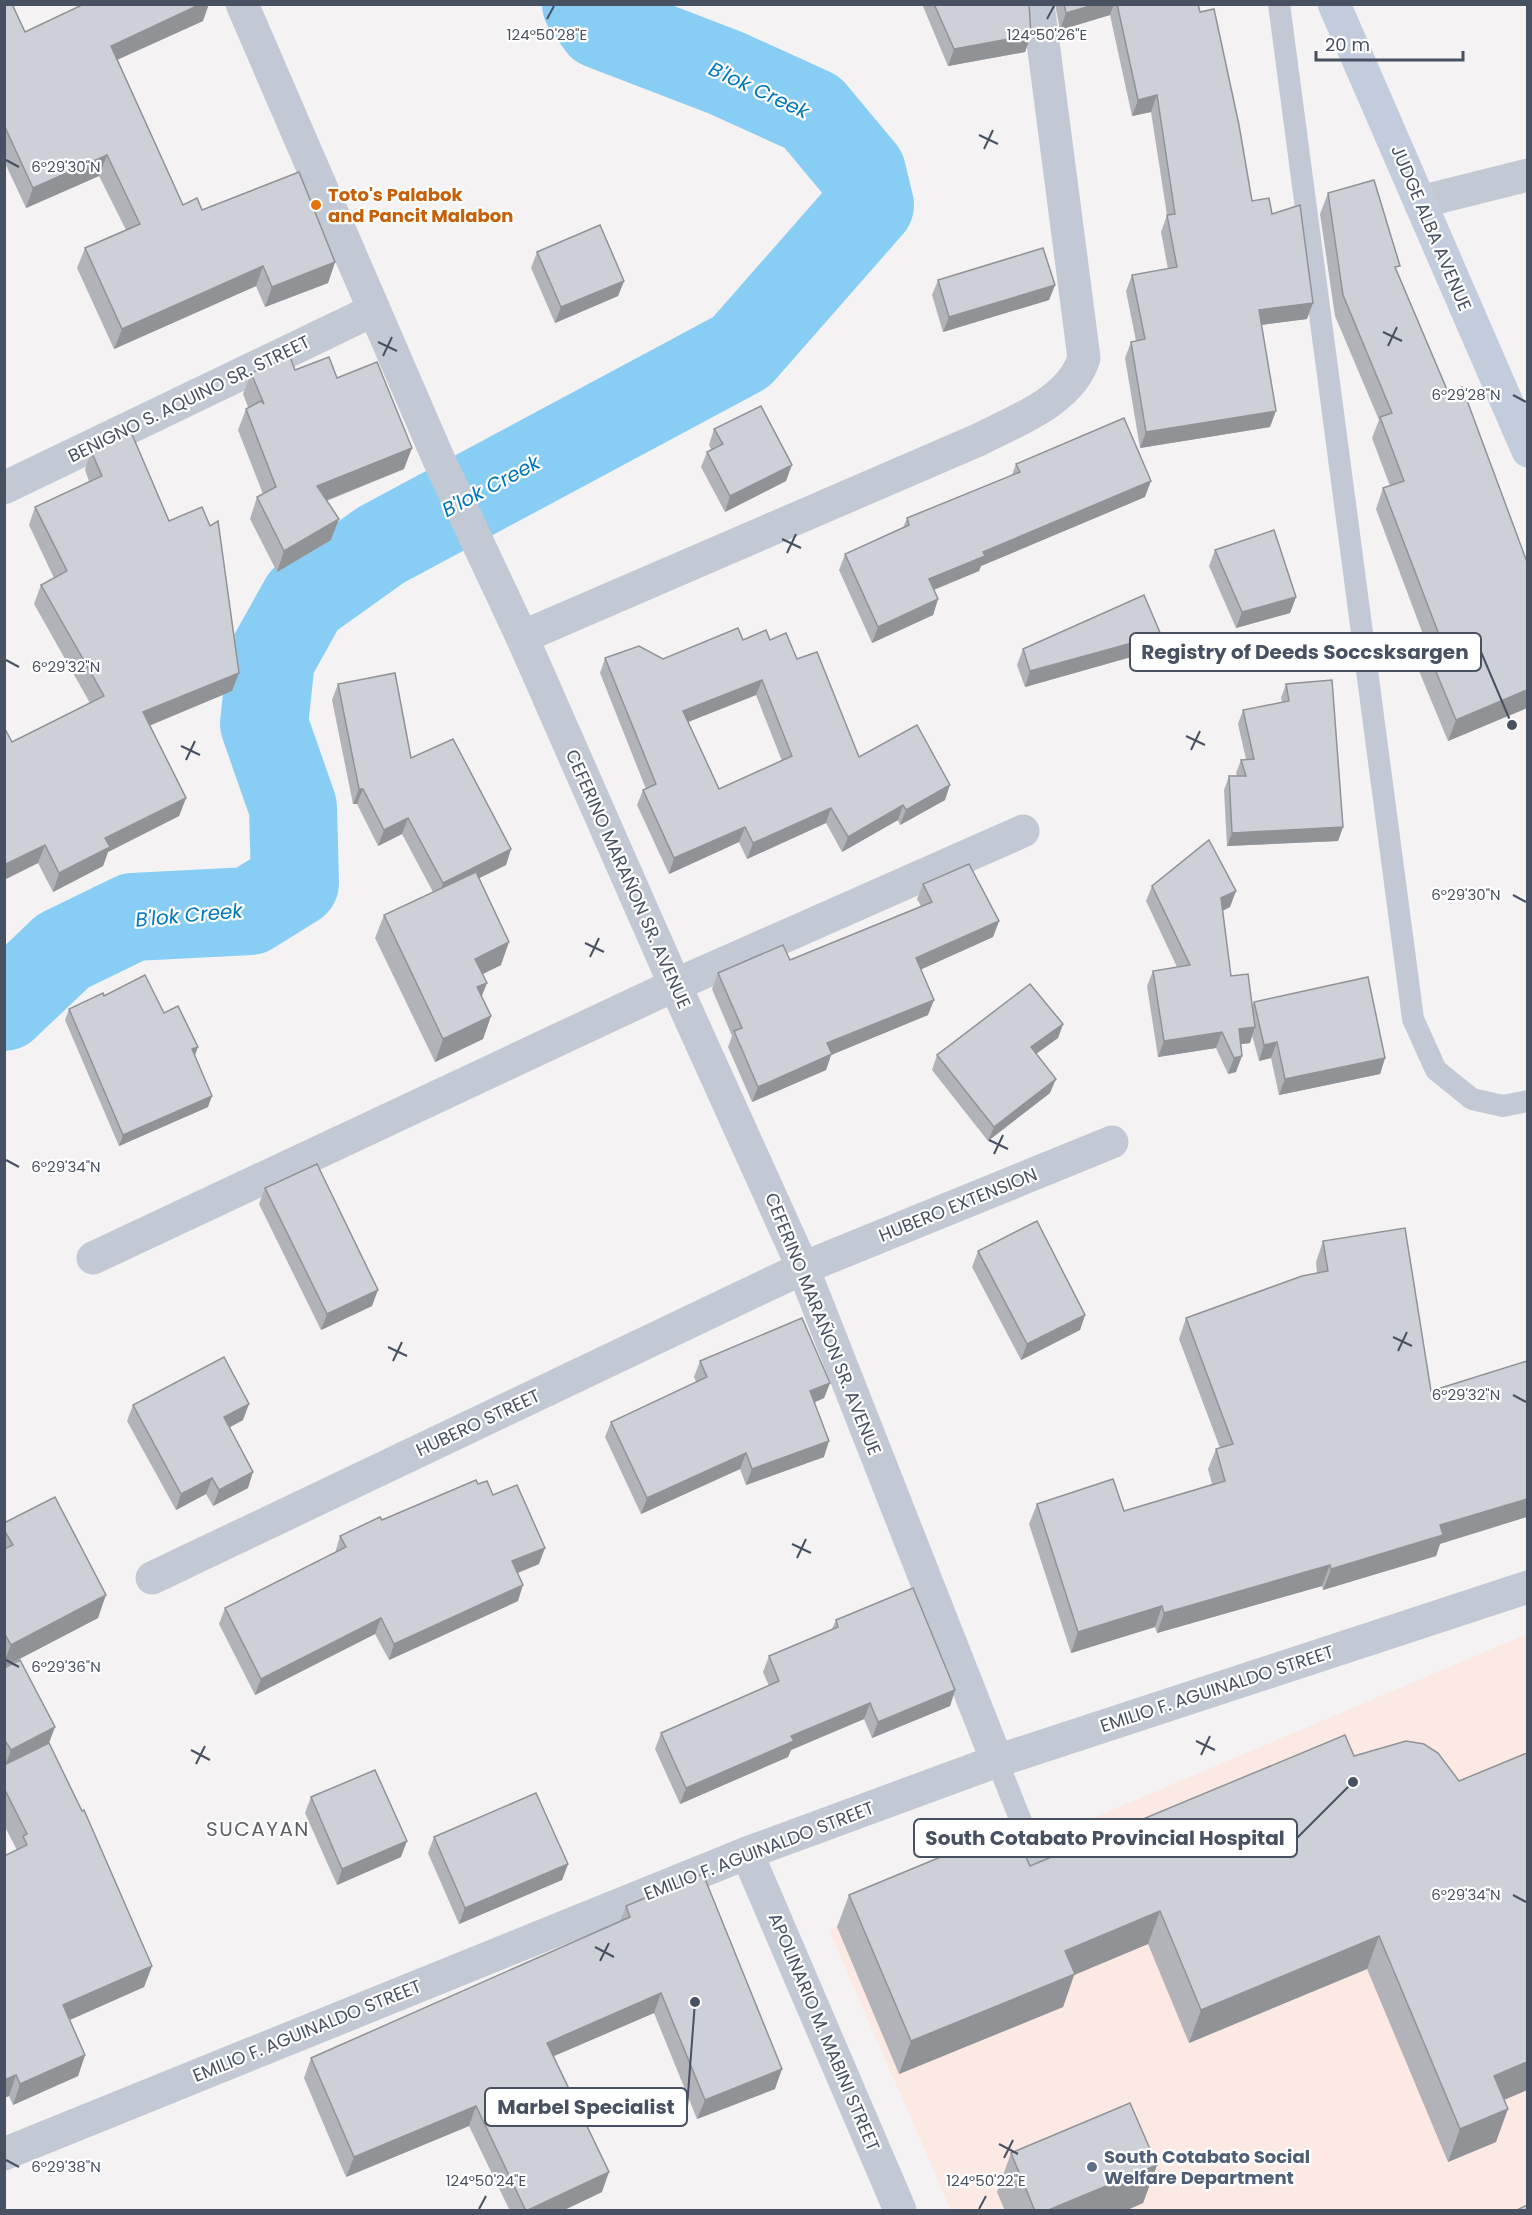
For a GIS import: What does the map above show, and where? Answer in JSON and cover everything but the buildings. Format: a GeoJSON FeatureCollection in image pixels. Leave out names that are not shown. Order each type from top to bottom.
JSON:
{"type":"FeatureCollection","features":[{"type":"Feature","properties":{"kind":"main road","name":"JUDGE ALBA AVENUE"},"geometry":{"type":"LineString","coordinates":[[1334,4],[1527,451]]}},
{"type":"Feature","properties":{"kind":"street","name":"CEFERINO MARAÑON SR. AVENUE"},"geometry":{"type":"LineString","coordinates":[[242,4],[439,460],[522,637],[675,985],[803,1268],[997,1761]]}},
{"type":"Feature","properties":{"kind":"street"},"geometry":{"type":"LineString","coordinates":[[522,637],[978,440],[1040,408],[1069,385],[1080,372],[1084,358],[1038,4]]}},
{"type":"Feature","properties":{"kind":"street"},"geometry":{"type":"LineString","coordinates":[[1420,202],[1527,175]]}},
{"type":"Feature","properties":{"kind":"street","name":"BENIGNO S. AQUINO SR. STREET"},"geometry":{"type":"LineString","coordinates":[[4,488],[374,310]]}},
{"type":"Feature","properties":{"kind":"street"},"geometry":{"type":"LineString","coordinates":[[93,1258],[675,985],[1023,831]]}},
{"type":"Feature","properties":{"kind":"street","name":"HUBERO EXTENSION"},"geometry":{"type":"LineString","coordinates":[[803,1268],[1112,1142]]}},
{"type":"Feature","properties":{"kind":"street","name":"HUBERO STREET"},"geometry":{"type":"LineString","coordinates":[[152,1578],[803,1268]]}},
{"type":"Feature","properties":{"kind":"street","name":"EMILIO F. AGUINALDO STREET"},"geometry":{"type":"LineString","coordinates":[[4,2154],[747,1853],[997,1761],[1527,1587]]}},
{"type":"Feature","properties":{"kind":"street","name":"APOLINARIO M. MABINI STREET"},"geometry":{"type":"LineString","coordinates":[[747,1853],[900,2211]]}},
{"type":"Feature","properties":{"kind":"lane"},"geometry":{"type":"LineString","coordinates":[[1279,4],[1413,1019],[1436,1070],[1472,1099],[1503,1106],[1527,1101]]}},
{"type":"Feature","properties":{"kind":"lane"},"geometry":{"type":"LineString","coordinates":[[997,1761],[1037,1861]]}},
{"type":"Feature","properties":{"kind":"shaded area"},"geometry":{"type":"Polygon","coordinates":[[[1527,1634],[1527,2210],[951,2210],[829,1930],[1527,1634]]]}},
{"type":"Feature","properties":{"kind":"waterway","name":"B'lok Creek"},"geometry":{"type":"LineString","coordinates":[[4,1007],[63,951],[133,917],[250,911],[295,883],[293,807],[264,724],[271,659],[304,600],[381,545],[741,352],[870,205],[862,172],[812,112],[726,73],[601,25],[586,4]]}},
{"type":"Feature","properties":{"kind":"place","name":"Toto's Palabok and Pancit Malabon"},"geometry":{"type":"Point","coordinates":[316,205]}},
{"type":"Feature","properties":{"kind":"place","name":"Registry of Deeds Soccsksargen"},"geometry":{"type":"Point","coordinates":[1512,725]}},
{"type":"Feature","properties":{"kind":"place","name":"South Cotabato Provincial Hospital"},"geometry":{"type":"Point","coordinates":[1353,1782]}},
{"type":"Feature","properties":{"kind":"place","name":"Marbel Specialist"},"geometry":{"type":"Point","coordinates":[695,2002]}},
{"type":"Feature","properties":{"kind":"place","name":"South Cotabato Social Welfare Department"},"geometry":{"type":"Point","coordinates":[1092,2167]}},
{"type":"Feature","properties":{"kind":"district","name":"SUCAYAN"},"geometry":{"type":"Point","coordinates":[258,1829]}}]}
